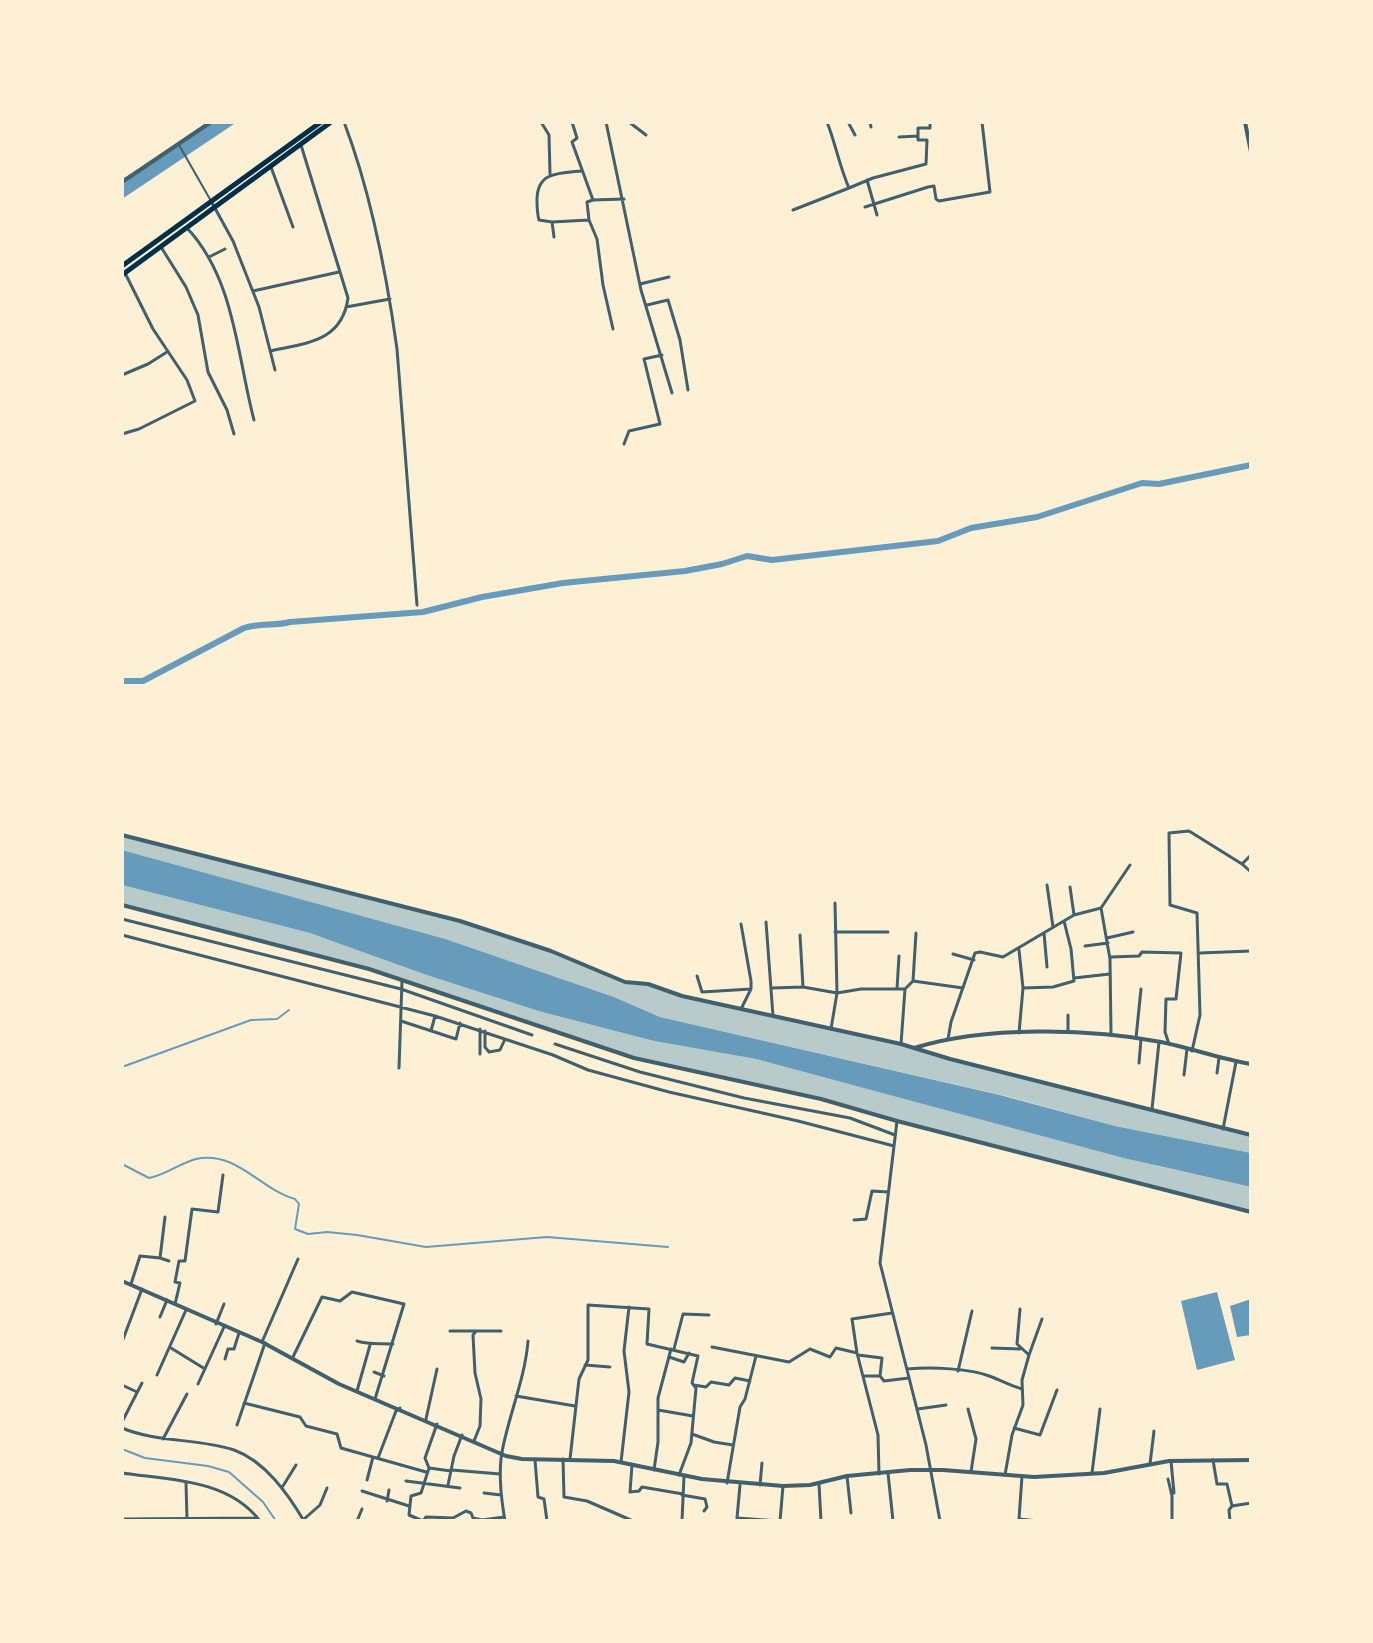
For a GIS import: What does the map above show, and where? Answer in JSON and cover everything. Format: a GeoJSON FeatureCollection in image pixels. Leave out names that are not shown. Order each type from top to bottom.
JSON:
{"type":"FeatureCollection","features":[{"type":"Feature","properties":{"kind":"highway"},"geometry":{"type":"LineString","coordinates":[[123,271],[321,122]]}},
{"type":"Feature","properties":{"kind":"highway"},"geometry":{"type":"LineString","coordinates":[[123,271],[187,228],[212,204],[331,122]]}},
{"type":"Feature","properties":{"kind":"street"},"geometry":{"type":"LineString","coordinates":[[122,182],[211,122]]}},
{"type":"Feature","properties":{"kind":"street"},"geometry":{"type":"LineString","coordinates":[[344,122],[357,158],[390,299],[397,349],[417,605]]}},
{"type":"Feature","properties":{"kind":"street"},"geometry":{"type":"LineString","coordinates":[[521,122],[533,122]]}},
{"type":"Feature","properties":{"kind":"street"},"geometry":{"type":"LineString","coordinates":[[541,122],[549,135],[550,174],[537,189],[537,217],[552,222],[589,220]]}},
{"type":"Feature","properties":{"kind":"street"},"geometry":{"type":"LineString","coordinates":[[572,122],[577,139],[572,142],[593,200]]}},
{"type":"Feature","properties":{"kind":"street"},"geometry":{"type":"LineString","coordinates":[[606,122],[640,284],[672,393]]}},
{"type":"Feature","properties":{"kind":"street"},"geometry":{"type":"LineString","coordinates":[[629,122],[646,135]]}},
{"type":"Feature","properties":{"kind":"street"},"geometry":{"type":"LineString","coordinates":[[827,122],[839,153],[838,163],[849,188]]}},
{"type":"Feature","properties":{"kind":"street"},"geometry":{"type":"LineString","coordinates":[[848,122],[855,135]]}},
{"type":"Feature","properties":{"kind":"street"},"geometry":{"type":"LineString","coordinates":[[793,210],[867,180],[926,164],[927,140],[918,140],[918,128],[930,128],[930,122]]}},
{"type":"Feature","properties":{"kind":"street"},"geometry":{"type":"LineString","coordinates":[[865,207],[934,186],[939,201],[990,192],[982,122]]}},
{"type":"Feature","properties":{"kind":"street"},"geometry":{"type":"LineString","coordinates":[[1245,122],[1251,152]]}},
{"type":"Feature","properties":{"kind":"street"},"geometry":{"type":"LineString","coordinates":[[899,137],[918,136]]}},
{"type":"Feature","properties":{"kind":"street"},"geometry":{"type":"LineString","coordinates":[[270,351],[329,335],[336,330],[348,298],[301,143]]}},
{"type":"Feature","properties":{"kind":"street"},"geometry":{"type":"LineString","coordinates":[[179,146],[233,241],[253,291],[275,370]]}},
{"type":"Feature","properties":{"kind":"street"},"geometry":{"type":"LineString","coordinates":[[271,166],[293,227]]}},
{"type":"Feature","properties":{"kind":"street"},"geometry":{"type":"LineString","coordinates":[[550,174],[581,171]]}},
{"type":"Feature","properties":{"kind":"street"},"geometry":{"type":"LineString","coordinates":[[867,180],[877,215]]}},
{"type":"Feature","properties":{"kind":"street"},"geometry":{"type":"LineString","coordinates":[[613,329],[603,285],[602,262],[596,233],[589,220],[587,202],[624,199]]}},
{"type":"Feature","properties":{"kind":"street"},"geometry":{"type":"LineString","coordinates":[[552,222],[554,237]]}},
{"type":"Feature","properties":{"kind":"street"},"geometry":{"type":"LineString","coordinates":[[187,228],[209,257],[227,302],[254,420]]}},
{"type":"Feature","properties":{"kind":"street"},"geometry":{"type":"LineString","coordinates":[[160,246],[186,287],[198,315],[208,372],[227,410],[234,434]]}},
{"type":"Feature","properties":{"kind":"street"},"geometry":{"type":"LineString","coordinates":[[209,257],[225,249]]}},
{"type":"Feature","properties":{"kind":"street"},"geometry":{"type":"LineString","coordinates":[[122,434],[139,429],[195,401],[187,380],[167,352],[123,271]]}},
{"type":"Feature","properties":{"kind":"street"},"geometry":{"type":"LineString","coordinates":[[253,291],[339,272]]}},
{"type":"Feature","properties":{"kind":"street"},"geometry":{"type":"LineString","coordinates":[[640,284],[669,277]]}},
{"type":"Feature","properties":{"kind":"street"},"geometry":{"type":"LineString","coordinates":[[346,307],[390,299]]}},
{"type":"Feature","properties":{"kind":"street"},"geometry":{"type":"LineString","coordinates":[[647,305],[668,300],[680,340],[688,390]]}},
{"type":"Feature","properties":{"kind":"street"},"geometry":{"type":"LineString","coordinates":[[122,375],[167,352]]}},
{"type":"Feature","properties":{"kind":"street"},"geometry":{"type":"LineString","coordinates":[[624,444],[629,431],[660,424],[644,359],[662,355]]}},
{"type":"Feature","properties":{"kind":"street"},"geometry":{"type":"LineString","coordinates":[[1184,1075],[1200,1015],[1200,953],[1196,911],[1170,905],[1169,833],[1189,831],[1251,872]]}},
{"type":"Feature","properties":{"kind":"street"},"geometry":{"type":"LineString","coordinates":[[122,835],[460,921],[551,951],[625,982],[648,984],[682,996],[901,1044],[1251,1135]]}},
{"type":"Feature","properties":{"kind":"street"},"geometry":{"type":"LineString","coordinates":[[1242,864],[1251,855]]}},
{"type":"Feature","properties":{"kind":"street"},"geometry":{"type":"LineString","coordinates":[[948,1039],[951,1022],[977,952],[1000,957],[1074,915],[1101,908],[1130,865]]}},
{"type":"Feature","properties":{"kind":"street"},"geometry":{"type":"LineString","coordinates":[[1047,885],[1053,927]]}},
{"type":"Feature","properties":{"kind":"street"},"geometry":{"type":"LineString","coordinates":[[1070,887],[1074,915]]}},
{"type":"Feature","properties":{"kind":"street"},"geometry":{"type":"LineString","coordinates":[[831,1029],[837,993],[835,903]]}},
{"type":"Feature","properties":{"kind":"street"},"geometry":{"type":"LineString","coordinates":[[122,905],[369,969],[634,1058],[821,1099],[1251,1212]]}},
{"type":"Feature","properties":{"kind":"street"},"geometry":{"type":"LineString","coordinates":[[1101,908],[1110,957],[1111,1034]]}},
{"type":"Feature","properties":{"kind":"street"},"geometry":{"type":"LineString","coordinates":[[122,919],[401,989],[532,1035]]}},
{"type":"Feature","properties":{"kind":"street"},"geometry":{"type":"LineString","coordinates":[[1023,988],[1073,983],[1064,921]]}},
{"type":"Feature","properties":{"kind":"street"},"geometry":{"type":"LineString","coordinates":[[766,922],[773,1016]]}},
{"type":"Feature","properties":{"kind":"street"},"geometry":{"type":"LineString","coordinates":[[741,924],[751,989],[741,1009]]}},
{"type":"Feature","properties":{"kind":"street"},"geometry":{"type":"LineString","coordinates":[[835,932],[888,932]]}},
{"type":"Feature","properties":{"kind":"street"},"geometry":{"type":"LineString","coordinates":[[1085,946],[1133,932]]}},
{"type":"Feature","properties":{"kind":"street"},"geometry":{"type":"LineString","coordinates":[[901,1044],[905,989],[913,981],[916,933]]}},
{"type":"Feature","properties":{"kind":"street"},"geometry":{"type":"LineString","coordinates":[[1044,933],[1047,967]]}},
{"type":"Feature","properties":{"kind":"street"},"geometry":{"type":"LineString","coordinates":[[122,935],[460,1023],[588,1070],[894,1146]]}},
{"type":"Feature","properties":{"kind":"street"},"geometry":{"type":"LineString","coordinates":[[800,935],[803,987]]}},
{"type":"Feature","properties":{"kind":"street"},"geometry":{"type":"LineString","coordinates":[[1019,948],[1023,988],[1019,1033]]}},
{"type":"Feature","properties":{"kind":"street"},"geometry":{"type":"LineString","coordinates":[[1200,953],[1251,951]]}},
{"type":"Feature","properties":{"kind":"street"},"geometry":{"type":"LineString","coordinates":[[1110,957],[1139,956],[1142,952],[1181,953],[1176,999],[1166,999],[1165,1032],[1169,1044]]}},
{"type":"Feature","properties":{"kind":"street"},"geometry":{"type":"LineString","coordinates":[[953,954],[974,960]]}},
{"type":"Feature","properties":{"kind":"street"},"geometry":{"type":"LineString","coordinates":[[897,989],[899,956]]}},
{"type":"Feature","properties":{"kind":"street"},"geometry":{"type":"LineString","coordinates":[[1074,978],[1110,974]]}},
{"type":"Feature","properties":{"kind":"street"},"geometry":{"type":"LineString","coordinates":[[697,976],[702,992],[751,989]]}},
{"type":"Feature","properties":{"kind":"street"},"geometry":{"type":"LineString","coordinates":[[399,1068],[402,981]]}},
{"type":"Feature","properties":{"kind":"street"},"geometry":{"type":"LineString","coordinates":[[913,981],[963,988]]}},
{"type":"Feature","properties":{"kind":"street"},"geometry":{"type":"LineString","coordinates":[[772,988],[803,987],[837,993],[861,989],[905,989]]}},
{"type":"Feature","properties":{"kind":"street"},"geometry":{"type":"LineString","coordinates":[[1139,1063],[1141,989]]}},
{"type":"Feature","properties":{"kind":"street"},"geometry":{"type":"LineString","coordinates":[[1068,1015],[1068,1031]]}},
{"type":"Feature","properties":{"kind":"street"},"geometry":{"type":"LineString","coordinates":[[431,1031],[435,1016]]}},
{"type":"Feature","properties":{"kind":"street"},"geometry":{"type":"LineString","coordinates":[[401,1021],[456,1039],[460,1023]]}},
{"type":"Feature","properties":{"kind":"street"},"geometry":{"type":"LineString","coordinates":[[482,1030],[489,1052],[500,1050],[505,1039]]}},
{"type":"Feature","properties":{"kind":"street"},"geometry":{"type":"LineString","coordinates":[[480,1054],[482,1030]]}},
{"type":"Feature","properties":{"kind":"street"},"geometry":{"type":"LineString","coordinates":[[912,1049],[948,1039],[1068,1031],[1159,1042],[1251,1064]]}},
{"type":"Feature","properties":{"kind":"street"},"geometry":{"type":"LineString","coordinates":[[1152,1109],[1159,1042]]}},
{"type":"Feature","properties":{"kind":"street"},"geometry":{"type":"LineString","coordinates":[[555,1044],[640,1072],[744,1098],[850,1118],[895,1135]]}},
{"type":"Feature","properties":{"kind":"street"},"geometry":{"type":"LineString","coordinates":[[1217,1073],[1219,1058]]}},
{"type":"Feature","properties":{"kind":"street"},"geometry":{"type":"LineString","coordinates":[[1222,1129],[1236,1062]]}},
{"type":"Feature","properties":{"kind":"street"},"geometry":{"type":"LineString","coordinates":[[897,1121],[880,1263],[931,1469],[940,1521]]}},
{"type":"Feature","properties":{"kind":"street"},"geometry":{"type":"LineString","coordinates":[[175,1304],[180,1283],[175,1282],[179,1261],[185,1261],[192,1209],[218,1212],[223,1175]]}},
{"type":"Feature","properties":{"kind":"street"},"geometry":{"type":"LineString","coordinates":[[854,1220],[866,1219],[872,1191],[888,1192]]}},
{"type":"Feature","properties":{"kind":"street"},"geometry":{"type":"LineString","coordinates":[[160,1258],[165,1217]]}},
{"type":"Feature","properties":{"kind":"street"},"geometry":{"type":"LineString","coordinates":[[131,1284],[140,1256],[169,1261]]}},
{"type":"Feature","properties":{"kind":"street"},"geometry":{"type":"LineString","coordinates":[[237,1425],[263,1343],[298,1259]]}},
{"type":"Feature","properties":{"kind":"street"},"geometry":{"type":"LineString","coordinates":[[122,1281],[293,1357],[330,1379],[514,1458],[621,1463],[740,1485],[783,1486],[819,1484],[847,1476],[931,1469],[1022,1476],[1092,1474],[1171,1461],[1251,1460]]}},
{"type":"Feature","properties":{"kind":"street"},"geometry":{"type":"LineString","coordinates":[[122,1342],[142,1289]]}},
{"type":"Feature","properties":{"kind":"street"},"geometry":{"type":"LineString","coordinates":[[293,1357],[322,1297],[340,1301],[349,1292],[404,1304],[375,1399]]}},
{"type":"Feature","properties":{"kind":"street"},"geometry":{"type":"LineString","coordinates":[[160,1317],[167,1300]]}},
{"type":"Feature","properties":{"kind":"street"},"geometry":{"type":"LineString","coordinates":[[216,1324],[224,1304]]}},
{"type":"Feature","properties":{"kind":"street"},"geometry":{"type":"LineString","coordinates":[[570,1459],[579,1379],[588,1356],[589,1304],[650,1309],[648,1344],[698,1355],[692,1434],[681,1476],[682,1521]]}},
{"type":"Feature","properties":{"kind":"street"},"geometry":{"type":"LineString","coordinates":[[621,1463],[629,1392],[624,1351],[629,1307]]}},
{"type":"Feature","properties":{"kind":"street"},"geometry":{"type":"LineString","coordinates":[[1020,1309],[1017,1344],[1029,1355]]}},
{"type":"Feature","properties":{"kind":"street"},"geometry":{"type":"LineString","coordinates":[[157,1375],[186,1310]]}},
{"type":"Feature","properties":{"kind":"street"},"geometry":{"type":"LineString","coordinates":[[958,1371],[972,1311]]}},
{"type":"Feature","properties":{"kind":"street"},"geometry":{"type":"LineString","coordinates":[[879,1474],[878,1435],[857,1354],[852,1319],[892,1313]]}},
{"type":"Feature","properties":{"kind":"street"},"geometry":{"type":"LineString","coordinates":[[654,1470],[658,1442],[658,1398],[683,1314],[709,1315]]}},
{"type":"Feature","properties":{"kind":"street"},"geometry":{"type":"LineString","coordinates":[[1005,1475],[1014,1428],[1023,1405],[1022,1389],[1029,1355],[1042,1319]]}},
{"type":"Feature","properties":{"kind":"street"},"geometry":{"type":"LineString","coordinates":[[198,1384],[224,1327]]}},
{"type":"Feature","properties":{"kind":"street"},"geometry":{"type":"LineString","coordinates":[[450,1331],[501,1331]]}},
{"type":"Feature","properties":{"kind":"street"},"geometry":{"type":"LineString","coordinates":[[474,1441],[480,1426],[481,1399],[474,1368],[473,1335],[476,1331]]}},
{"type":"Feature","properties":{"kind":"street"},"geometry":{"type":"LineString","coordinates":[[225,1359],[229,1349],[234,1349],[239,1333]]}},
{"type":"Feature","properties":{"kind":"street"},"geometry":{"type":"LineString","coordinates":[[357,1341],[370,1345],[380,1342],[393,1344]]}},
{"type":"Feature","properties":{"kind":"street"},"geometry":{"type":"LineString","coordinates":[[437,1424],[425,1458],[428,1470],[421,1494],[411,1495],[410,1517],[423,1521],[427,1516],[453,1518],[466,1511],[473,1518],[482,1520],[505,1519],[500,1474],[502,1453],[525,1369],[528,1341]]}},
{"type":"Feature","properties":{"kind":"street"},"geometry":{"type":"LineString","coordinates":[[357,1391],[370,1345]]}},
{"type":"Feature","properties":{"kind":"street"},"geometry":{"type":"LineString","coordinates":[[169,1347],[205,1369]]}},
{"type":"Feature","properties":{"kind":"street"},"geometry":{"type":"LineString","coordinates":[[712,1347],[789,1362],[810,1349],[830,1357],[836,1348],[882,1357],[880,1376],[884,1381],[909,1378]]}},
{"type":"Feature","properties":{"kind":"street"},"geometry":{"type":"LineString","coordinates":[[992,1348],[1020,1349]]}},
{"type":"Feature","properties":{"kind":"street"},"geometry":{"type":"LineString","coordinates":[[669,1357],[684,1362],[689,1353]]}},
{"type":"Feature","properties":{"kind":"street"},"geometry":{"type":"LineString","coordinates":[[727,1483],[740,1407],[756,1356]]}},
{"type":"Feature","properties":{"kind":"street"},"geometry":{"type":"LineString","coordinates":[[585,1365],[610,1367]]}},
{"type":"Feature","properties":{"kind":"street"},"geometry":{"type":"LineString","coordinates":[[907,1369],[936,1367],[994,1378],[999,1383],[1022,1389]]}},
{"type":"Feature","properties":{"kind":"street"},"geometry":{"type":"LineString","coordinates":[[426,1419],[437,1369]]}},
{"type":"Feature","properties":{"kind":"street"},"geometry":{"type":"LineString","coordinates":[[374,1372],[384,1376]]}},
{"type":"Feature","properties":{"kind":"street"},"geometry":{"type":"LineString","coordinates":[[863,1376],[880,1376]]}},
{"type":"Feature","properties":{"kind":"street"},"geometry":{"type":"LineString","coordinates":[[694,1385],[706,1387],[711,1382],[728,1385],[735,1378],[750,1381]]}},
{"type":"Feature","properties":{"kind":"street"},"geometry":{"type":"LineString","coordinates":[[122,1422],[142,1383]]}},
{"type":"Feature","properties":{"kind":"street"},"geometry":{"type":"LineString","coordinates":[[122,1385],[137,1392]]}},
{"type":"Feature","properties":{"kind":"street"},"geometry":{"type":"LineString","coordinates":[[1014,1428],[1040,1435],[1057,1390]]}},
{"type":"Feature","properties":{"kind":"street"},"geometry":{"type":"LineString","coordinates":[[163,1439],[187,1394]]}},
{"type":"Feature","properties":{"kind":"street"},"geometry":{"type":"LineString","coordinates":[[516,1396],[576,1406]]}},
{"type":"Feature","properties":{"kind":"street"},"geometry":{"type":"LineString","coordinates":[[244,1403],[300,1417],[306,1426],[337,1434],[340,1447],[375,1458],[428,1470],[500,1474]]}},
{"type":"Feature","properties":{"kind":"street"},"geometry":{"type":"LineString","coordinates":[[917,1409],[946,1405]]}},
{"type":"Feature","properties":{"kind":"street"},"geometry":{"type":"LineString","coordinates":[[367,1480],[400,1408]]}},
{"type":"Feature","properties":{"kind":"street"},"geometry":{"type":"LineString","coordinates":[[968,1409],[976,1439],[971,1472]]}},
{"type":"Feature","properties":{"kind":"street"},"geometry":{"type":"LineString","coordinates":[[1092,1474],[1100,1409]]}},
{"type":"Feature","properties":{"kind":"street"},"geometry":{"type":"LineString","coordinates":[[658,1410],[694,1416]]}},
{"type":"Feature","properties":{"kind":"street"},"geometry":{"type":"LineString","coordinates":[[122,1428],[163,1439],[236,1451],[282,1488],[304,1520],[320,1505],[327,1488]]}},
{"type":"Feature","properties":{"kind":"street"},"geometry":{"type":"LineString","coordinates":[[1150,1464],[1154,1431]]}},
{"type":"Feature","properties":{"kind":"street"},"geometry":{"type":"LineString","coordinates":[[692,1434],[733,1445]]}},
{"type":"Feature","properties":{"kind":"street"},"geometry":{"type":"LineString","coordinates":[[448,1487],[462,1435]]}},
{"type":"Feature","properties":{"kind":"street"},"geometry":{"type":"LineString","coordinates":[[563,1459],[563,1496],[587,1501],[633,1521]]}},
{"type":"Feature","properties":{"kind":"street"},"geometry":{"type":"LineString","coordinates":[[535,1460],[538,1497],[544,1499],[547,1521]]}},
{"type":"Feature","properties":{"kind":"street"},"geometry":{"type":"LineString","coordinates":[[1213,1460],[1217,1484],[1226,1484],[1232,1506],[1229,1510],[1230,1521]]}},
{"type":"Feature","properties":{"kind":"street"},"geometry":{"type":"LineString","coordinates":[[1171,1461],[1174,1493]]}},
{"type":"Feature","properties":{"kind":"street"},"geometry":{"type":"LineString","coordinates":[[760,1485],[762,1463]]}},
{"type":"Feature","properties":{"kind":"street"},"geometry":{"type":"LineString","coordinates":[[282,1488],[296,1465]]}},
{"type":"Feature","properties":{"kind":"street"},"geometry":{"type":"LineString","coordinates":[[632,1465],[630,1492],[650,1486],[705,1499],[707,1507],[704,1511]]}},
{"type":"Feature","properties":{"kind":"street"},"geometry":{"type":"LineString","coordinates":[[122,1473],[205,1485],[231,1495],[258,1519]]}},
{"type":"Feature","properties":{"kind":"street"},"geometry":{"type":"LineString","coordinates":[[888,1473],[893,1521]]}},
{"type":"Feature","properties":{"kind":"street"},"geometry":{"type":"LineString","coordinates":[[847,1476],[851,1513]]}},
{"type":"Feature","properties":{"kind":"street"},"geometry":{"type":"LineString","coordinates":[[1022,1476],[1019,1520],[1038,1521]]}},
{"type":"Feature","properties":{"kind":"street"},"geometry":{"type":"LineString","coordinates":[[1168,1479],[1172,1521]]}},
{"type":"Feature","properties":{"kind":"street"},"geometry":{"type":"LineString","coordinates":[[406,1481],[460,1488]]}},
{"type":"Feature","properties":{"kind":"street"},"geometry":{"type":"LineString","coordinates":[[186,1483],[187,1519]]}},
{"type":"Feature","properties":{"kind":"street"},"geometry":{"type":"LineString","coordinates":[[819,1484],[821,1521]]}},
{"type":"Feature","properties":{"kind":"street"},"geometry":{"type":"LineString","coordinates":[[740,1485],[737,1517],[780,1521],[783,1486]]}},
{"type":"Feature","properties":{"kind":"street"},"geometry":{"type":"LineString","coordinates":[[387,1501],[389,1490]]}},
{"type":"Feature","properties":{"kind":"street"},"geometry":{"type":"LineString","coordinates":[[362,1491],[409,1506]]}},
{"type":"Feature","properties":{"kind":"street"},"geometry":{"type":"LineString","coordinates":[[484,1493],[501,1495]]}},
{"type":"Feature","properties":{"kind":"street"},"geometry":{"type":"LineString","coordinates":[[1232,1506],[1251,1503]]}},
{"type":"Feature","properties":{"kind":"street"},"geometry":{"type":"LineString","coordinates":[[357,1521],[362,1509]]}},
{"type":"Feature","properties":{"kind":"street"},"geometry":{"type":"LineString","coordinates":[[122,1519],[258,1519]]}},
{"type":"Feature","properties":{"kind":"shaded area"},"geometry":{"type":"Polygon","coordinates":[[[122,835],[433,914],[525,942],[625,982],[648,984],[682,996],[901,1044],[1251,1136],[1251,1153],[1115,1126],[1006,1096],[660,1017],[614,997],[449,941],[122,850],[122,835]]]}},
{"type":"Feature","properties":{"kind":"shaded area"},"geometry":{"type":"Polygon","coordinates":[[[122,885],[310,933],[542,1012],[654,1041],[756,1059],[1158,1166],[1251,1187],[1251,1213],[769,1087],[634,1058],[369,969],[122,905],[122,885]]]}},
{"type":"Feature","properties":{"kind":"water"},"geometry":{"type":"Polygon","coordinates":[[[212,122],[237,122],[122,199],[122,181],[212,122]]]}},
{"type":"Feature","properties":{"kind":"water"},"geometry":{"type":"Polygon","coordinates":[[[122,850],[445,939],[614,997],[660,1017],[1000,1095],[1115,1126],[1251,1153],[1251,1187],[1124,1158],[756,1059],[654,1041],[542,1012],[310,933],[122,885],[122,850]]]}},
{"type":"Feature","properties":{"kind":"water"},"geometry":{"type":"Polygon","coordinates":[[[1217,1292],[1235,1360],[1197,1370],[1181,1301],[1217,1292]]]}},
{"type":"Feature","properties":{"kind":"water"},"geometry":{"type":"Polygon","coordinates":[[[1251,1299],[1251,1335],[1237,1337],[1230,1306],[1251,1299]]]}},
{"type":"Feature","properties":{"kind":"waterway"},"geometry":{"type":"LineString","coordinates":[[122,681],[143,681],[250,626],[423,612],[482,597],[563,583],[685,571],[747,556],[772,560],[938,541],[971,528],[1037,517],[1142,483],[1159,484],[1251,465]]}},
{"type":"Feature","properties":{"kind":"waterway"},"geometry":{"type":"LineString","coordinates":[[122,1067],[251,1020],[277,1019],[289,1010]]}},
{"type":"Feature","properties":{"kind":"waterway"},"geometry":{"type":"LineString","coordinates":[[122,1164],[149,1178],[196,1159],[224,1160],[295,1199],[299,1204],[295,1229],[308,1234],[357,1235],[426,1247],[547,1237],[668,1247]]}},
{"type":"Feature","properties":{"kind":"waterway"},"geometry":{"type":"LineString","coordinates":[[122,1449],[145,1458],[208,1466],[229,1472],[263,1502],[276,1521]]}}]}
